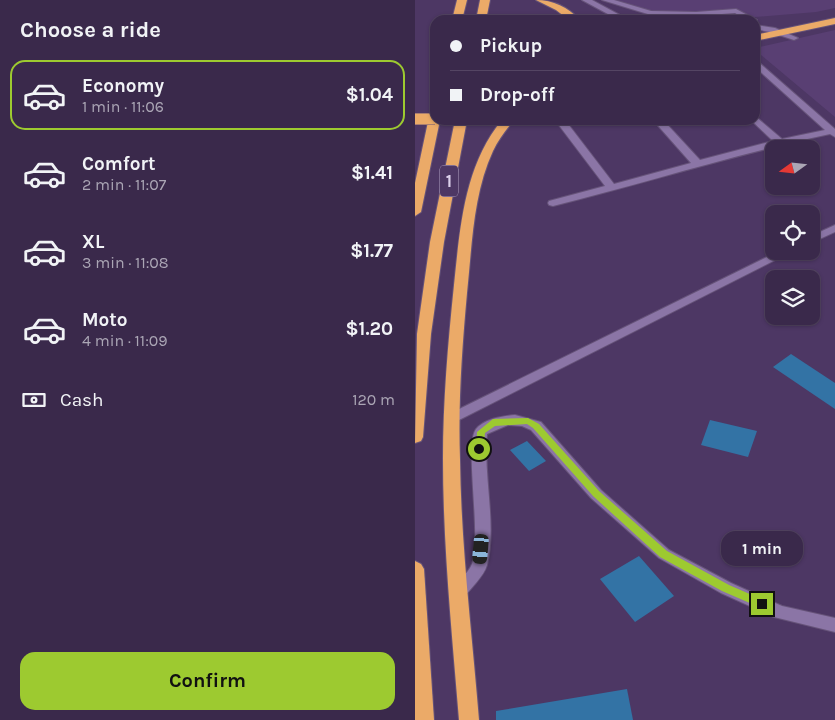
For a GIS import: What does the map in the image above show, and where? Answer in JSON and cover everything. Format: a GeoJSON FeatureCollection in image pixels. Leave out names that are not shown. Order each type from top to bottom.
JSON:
{"type":"FeatureCollection","features":[{"type":"Feature","properties":{"kind":"highway"},"geometry":{"type":"LineString","coordinates":[[458,15],[462,0]]}},
{"type":"Feature","properties":{"kind":"highway"},"geometry":{"type":"LineString","coordinates":[[482,15],[485,0]]}},
{"type":"Feature","properties":{"kind":"highway"},"geometry":{"type":"LineString","coordinates":[[543,0],[568,15]]}},
{"type":"Feature","properties":{"kind":"highway"},"geometry":{"type":"LineString","coordinates":[[760,37],[835,21]]}},
{"type":"Feature","properties":{"kind":"highway"},"geometry":{"type":"LineString","coordinates":[[760,45],[835,29]]}},
{"type":"Feature","properties":{"kind":"highway"},"geometry":{"type":"LineString","coordinates":[[415,119],[430,118]]}},
{"type":"Feature","properties":{"kind":"highway","name":"1"},"geometry":{"type":"LineString","coordinates":[[415,212],[434,125]]}},
{"type":"Feature","properties":{"kind":"highway","name":"1"},"geometry":{"type":"LineString","coordinates":[[415,437],[424,334],[437,242],[460,125]]}},
{"type":"Feature","properties":{"kind":"highway"},"geometry":{"type":"LineString","coordinates":[[469,720],[452,485],[454,355],[465,243],[474,193],[490,141],[504,125]]}},
{"type":"Feature","properties":{"kind":"highway"},"geometry":{"type":"LineString","coordinates":[[415,569],[424,720]]}},
{"type":"Feature","properties":{"kind":"street"},"geometry":{"type":"LineString","coordinates":[[586,0],[615,15]]}},
{"type":"Feature","properties":{"kind":"street"},"geometry":{"type":"LineString","coordinates":[[606,0],[651,13],[696,14],[736,11],[743,15]]}},
{"type":"Feature","properties":{"kind":"street"},"geometry":{"type":"LineString","coordinates":[[760,28],[782,32],[794,38]]}},
{"type":"Feature","properties":{"kind":"street"},"geometry":{"type":"LineString","coordinates":[[760,66],[833,132]]}},
{"type":"Feature","properties":{"kind":"street"},"geometry":{"type":"LineString","coordinates":[[760,123],[778,140]]}},
{"type":"Feature","properties":{"kind":"street"},"geometry":{"type":"LineString","coordinates":[[564,125],[613,188]]}},
{"type":"Feature","properties":{"kind":"street"},"geometry":{"type":"LineString","coordinates":[[663,125],[698,164]]}},
{"type":"Feature","properties":{"kind":"street"},"geometry":{"type":"LineString","coordinates":[[791,140],[833,132]]}},
{"type":"Feature","properties":{"kind":"street"},"geometry":{"type":"LineString","coordinates":[[553,203],[765,146]]}},
{"type":"Feature","properties":{"kind":"street"},"geometry":{"type":"LineString","coordinates":[[820,236],[835,228]]}},
{"type":"Feature","properties":{"kind":"street"},"geometry":{"type":"LineString","coordinates":[[452,418],[770,260]]}},
{"type":"Feature","properties":{"kind":"street"},"geometry":{"type":"LineString","coordinates":[[459,592],[479,566],[482,532],[479,449],[481,432],[493,422],[528,421],[536,426],[596,494],[664,554],[726,588],[780,612],[835,625]]}},
{"type":"Feature","properties":{"kind":"shaded area"},"geometry":{"type":"Polygon","coordinates":[[[605,0],[835,0],[835,8],[816,12],[760,17],[760,15],[650,15],[605,0]]]}},
{"type":"Feature","properties":{"kind":"shaded area"},"geometry":{"type":"Polygon","coordinates":[[[835,30],[835,117],[760,54],[760,47],[835,30]]]}},
{"type":"Feature","properties":{"kind":"building"},"geometry":{"type":"Polygon","coordinates":[[[791,354],[835,383],[835,409],[773,367],[791,354]]]}},
{"type":"Feature","properties":{"kind":"building"},"geometry":{"type":"Polygon","coordinates":[[[710,420],[757,431],[748,457],[701,445],[710,420]]]}},
{"type":"Feature","properties":{"kind":"building"},"geometry":{"type":"Polygon","coordinates":[[[527,441],[546,461],[529,471],[510,450],[527,441]]]}},
{"type":"Feature","properties":{"kind":"building"},"geometry":{"type":"Polygon","coordinates":[[[639,556],[674,596],[635,622],[600,579],[639,556]]]}},
{"type":"Feature","properties":{"kind":"building"},"geometry":{"type":"Polygon","coordinates":[[[627,689],[633,720],[496,720],[496,711],[627,689]]]}},
{"type":"Feature","properties":{"kind":"route"},"geometry":{"type":"LineString","coordinates":[[479,449],[481,432],[493,422],[528,421],[536,426],[596,494],[664,554],[726,588],[762,604]]}}]}
